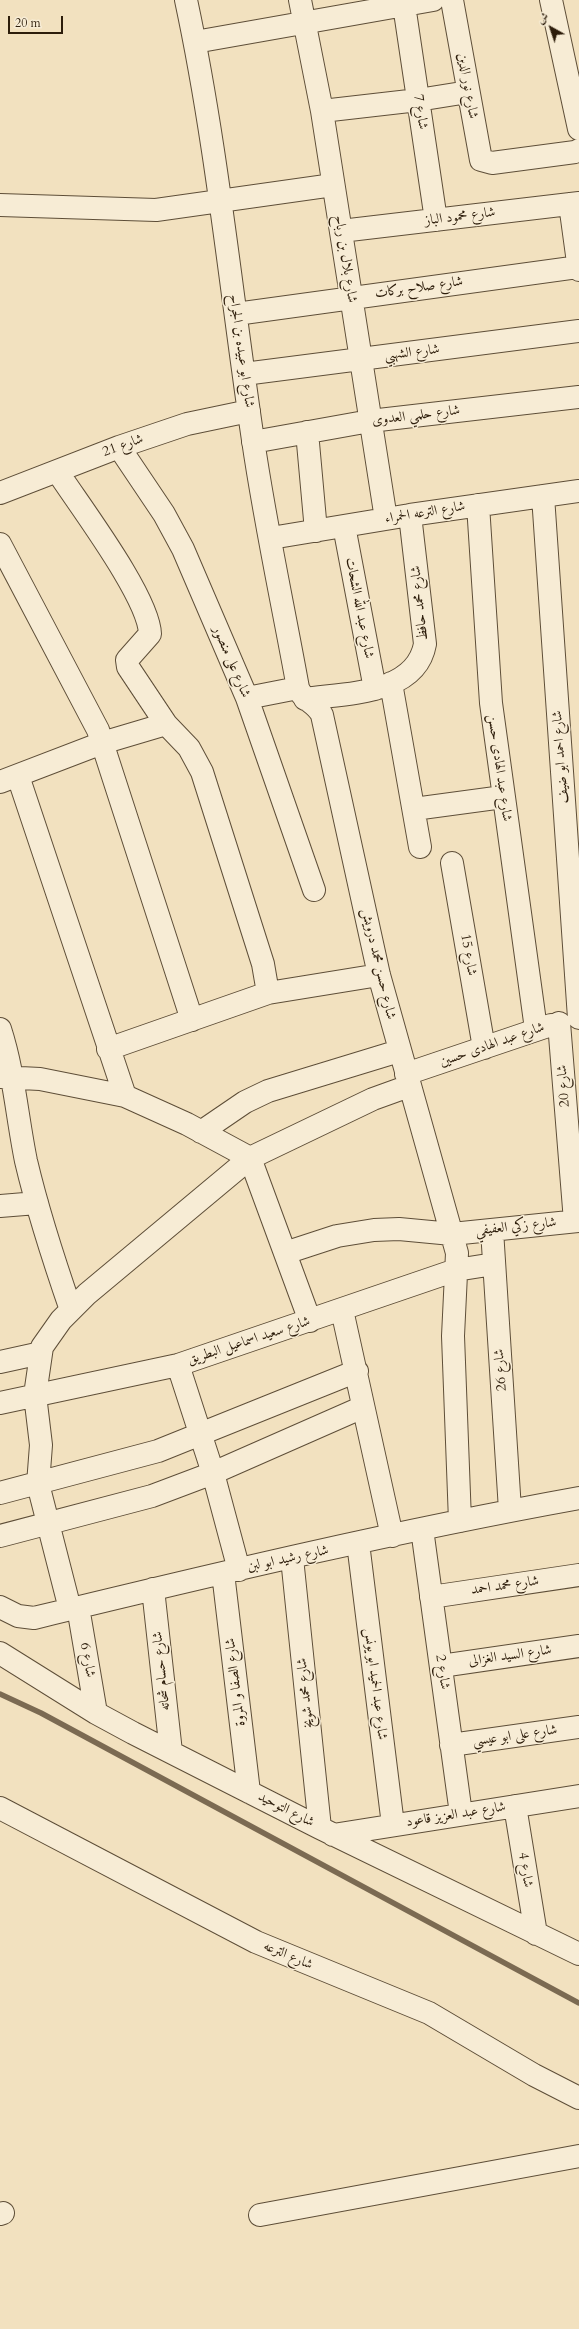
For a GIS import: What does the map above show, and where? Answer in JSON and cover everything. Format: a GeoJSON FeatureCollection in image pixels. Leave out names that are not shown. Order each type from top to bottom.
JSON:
{"type":"FeatureCollection","features":[{"type":"Feature","properties":{"kind":"street","name":"شارع ابو عبيده بن الجراح"},"geometry":{"type":"LineString","coordinates":[[186,0],[195,42],[220,202],[253,442],[302,694]]}},
{"type":"Feature","properties":{"kind":"street","name":"شارع بلال بن رباح"},"geometry":{"type":"LineString","coordinates":[[300,0],[322,110],[386,519]]}},
{"type":"Feature","properties":{"kind":"street"},"geometry":{"type":"LineString","coordinates":[[195,42],[304,22],[378,5],[404,5],[433,0]]}},
{"type":"Feature","properties":{"kind":"street","name":"شارع نور الدين"},"geometry":{"type":"LineString","coordinates":[[452,0],[480,157],[484,162],[492,163],[579,150]]}},
{"type":"Feature","properties":{"kind":"street"},"geometry":{"type":"LineString","coordinates":[[551,0],[579,129]]}},
{"type":"Feature","properties":{"kind":"street","name":"شارع 7"},"geometry":{"type":"LineString","coordinates":[[404,5],[436,220]]}},
{"type":"Feature","properties":{"kind":"street"},"geometry":{"type":"LineString","coordinates":[[322,110],[418,100],[468,92]]}},
{"type":"Feature","properties":{"kind":"street"},"geometry":{"type":"LineString","coordinates":[[0,205],[156,210],[333,185]]}},
{"type":"Feature","properties":{"kind":"street"},"geometry":{"type":"LineString","coordinates":[[575,204],[579,270]]}},
{"type":"Feature","properties":{"kind":"street","name":"شارع محمود الباز"},"geometry":{"type":"LineString","coordinates":[[340,231],[575,204]]}},
{"type":"Feature","properties":{"kind":"street","name":"شارع صلاح بركات"},"geometry":{"type":"LineString","coordinates":[[236,314],[579,267]]}},
{"type":"Feature","properties":{"kind":"street","name":"شارع الشهبي"},"geometry":{"type":"LineString","coordinates":[[244,374],[579,331]]}},
{"type":"Feature","properties":{"kind":"street","name":"شارع حلمي العدوى"},"geometry":{"type":"LineString","coordinates":[[253,442],[370,421],[579,397]]}},
{"type":"Feature","properties":{"kind":"street","name":"شارع 21"},"geometry":{"type":"LineString","coordinates":[[0,494],[119,447],[187,424],[249,411]]}},
{"type":"Feature","properties":{"kind":"street"},"geometry":{"type":"LineString","coordinates":[[307,432],[316,531]]}},
{"type":"Feature","properties":{"kind":"street","name":"شارع على منصور"},"geometry":{"type":"LineString","coordinates":[[119,447],[164,514],[183,549],[247,698],[314,890]]}},
{"type":"Feature","properties":{"kind":"street"},"geometry":{"type":"LineString","coordinates":[[57,471],[132,585],[150,623],[150,634],[127,660],[128,667],[166,724],[188,748],[202,772],[263,964],[268,993]]}},
{"type":"Feature","properties":{"kind":"street","name":"شارع الترعه الحمراء"},"geometry":{"type":"LineString","coordinates":[[271,538],[410,515],[579,490]]}},
{"type":"Feature","properties":{"kind":"street","name":"شارع احمد ابو ضيف"},"geometry":{"type":"LineString","coordinates":[[543,496],[572,1020]]}},
{"type":"Feature","properties":{"kind":"street","name":"شارع عبد الهادى حسن"},"geometry":{"type":"LineString","coordinates":[[478,505],[487,666],[503,797],[536,1029]]}},
{"type":"Feature","properties":{"kind":"street","name":"شارع محمد حافظ"},"geometry":{"type":"LineString","coordinates":[[247,698],[383,686],[414,668],[423,653],[425,644],[410,515]]}},
{"type":"Feature","properties":{"kind":"street","name":"شارع عبد الله الشحات"},"geometry":{"type":"LineString","coordinates":[[344,526],[414,809],[420,846]]}},
{"type":"Feature","properties":{"kind":"street"},"geometry":{"type":"LineString","coordinates":[[0,544],[98,730],[192,1020]]}},
{"type":"Feature","properties":{"kind":"street","name":"شارع حسن محمد درويش"},"geometry":{"type":"LineString","coordinates":[[302,694],[316,705],[322,715],[379,975],[407,1080],[457,1253],[453,1336],[460,1521]]}},
{"type":"Feature","properties":{"kind":"street"},"geometry":{"type":"LineString","coordinates":[[125,1096],[9,779],[102,743],[166,724]]}},
{"type":"Feature","properties":{"kind":"street"},"geometry":{"type":"LineString","coordinates":[[414,809],[503,797]]}},
{"type":"Feature","properties":{"kind":"street","name":"شارع 15"},"geometry":{"type":"LineString","coordinates":[[452,863],[484,1048]]}},
{"type":"Feature","properties":{"kind":"street"},"geometry":{"type":"LineString","coordinates":[[108,1049],[268,993],[379,975]]}},
{"type":"Feature","properties":{"kind":"street","name":"شارع عبد الهادى حسين"},"geometry":{"type":"LineString","coordinates":[[41,1353],[42,1347],[71,1310],[87,1294],[250,1158],[373,1100],[407,1080],[484,1048],[536,1029],[572,1020]]}},
{"type":"Feature","properties":{"kind":"street","name":"شارع 20"},"geometry":{"type":"LineString","coordinates":[[572,1020],[573,1110],[577,1221]]}},
{"type":"Feature","properties":{"kind":"street"},"geometry":{"type":"LineString","coordinates":[[0,1029],[5,1077],[36,1203],[71,1310]]}},
{"type":"Feature","properties":{"kind":"street"},"geometry":{"type":"LineString","coordinates":[[202,1132],[245,1102],[268,1091],[399,1051]]}},
{"type":"Feature","properties":{"kind":"street"},"geometry":{"type":"LineString","coordinates":[[5,1077],[40,1079],[125,1096],[202,1132],[250,1158],[310,1321]]}},
{"type":"Feature","properties":{"kind":"street"},"geometry":{"type":"LineString","coordinates":[[0,1206],[36,1203]]}},
{"type":"Feature","properties":{"kind":"street","name":"شارع زكي العفيفي"},"geometry":{"type":"LineString","coordinates":[[285,1253],[337,1236],[374,1230],[399,1229],[452,1234],[577,1221]]}},
{"type":"Feature","properties":{"kind":"street","name":"شارع 26"},"geometry":{"type":"LineString","coordinates":[[492,1230],[510,1510]]}},
{"type":"Feature","properties":{"kind":"street","name":"شارع سعيد اسماعيل البطريق"},"geometry":{"type":"LineString","coordinates":[[0,1403],[178,1365],[456,1270],[494,1264]]}},
{"type":"Feature","properties":{"kind":"street"},"geometry":{"type":"LineString","coordinates":[[342,1310],[392,1536]]}},
{"type":"Feature","properties":{"kind":"street"},"geometry":{"type":"LineString","coordinates":[[0,1362],[41,1353]]}},
{"type":"Feature","properties":{"kind":"street","name":"شارع 6"},"geometry":{"type":"LineString","coordinates":[[41,1353],[35,1395],[41,1445],[38,1484],[47,1524],[74,1608],[96,1713]]}},
{"type":"Feature","properties":{"kind":"street","name":"شارع الصفا و المروة"},"geometry":{"type":"LineString","coordinates":[[178,1365],[199,1434],[213,1473],[231,1572],[249,1792]]}},
{"type":"Feature","properties":{"kind":"street"},"geometry":{"type":"LineString","coordinates":[[0,1493],[125,1461],[199,1434],[356,1371]]}},
{"type":"Feature","properties":{"kind":"street"},"geometry":{"type":"LineString","coordinates":[[0,1536],[152,1496],[213,1473],[363,1407]]}},
{"type":"Feature","properties":{"kind":"street","name":"شارع رشيد ابو لبن"},"geometry":{"type":"LineString","coordinates":[[0,1607],[25,1618],[74,1608],[153,1588],[422,1529],[510,1510],[579,1498]]}},
{"type":"Feature","properties":{"kind":"street","name":"شارع 2"},"geometry":{"type":"LineString","coordinates":[[422,1529],[461,1814]]}},
{"type":"Feature","properties":{"kind":"street","name":"شارع عبد الحميد ابو يونس"},"geometry":{"type":"LineString","coordinates":[[358,1544],[393,1825]]}},
{"type":"Feature","properties":{"kind":"street","name":"شارع محمد شويخ"},"geometry":{"type":"LineString","coordinates":[[292,1558],[327,1831]]}},
{"type":"Feature","properties":{"kind":"street","name":"شارع محمد احمد"},"geometry":{"type":"LineString","coordinates":[[431,1597],[579,1575]]}},
{"type":"Feature","properties":{"kind":"street","name":"شارع حسام شحاته"},"geometry":{"type":"LineString","coordinates":[[153,1588],[171,1752]]}},
{"type":"Feature","properties":{"kind":"street","name":"شارع السيد الغزالى"},"geometry":{"type":"LineString","coordinates":[[441,1666],[579,1646]]}},
{"type":"Feature","properties":{"kind":"street","name":"شارع التوحيد"},"geometry":{"type":"LineString","coordinates":[[0,1653],[96,1713],[171,1752],[327,1831],[579,1954]]}},
{"type":"Feature","properties":{"kind":"street","name":"شارع على ابو عيسي"},"geometry":{"type":"LineString","coordinates":[[451,1745],[579,1727]]}},
{"type":"Feature","properties":{"kind":"street","name":"شارع عبد العزيز قاعود"},"geometry":{"type":"LineString","coordinates":[[327,1831],[393,1825],[579,1796]]}},
{"type":"Feature","properties":{"kind":"street","name":"شارع 4"},"geometry":{"type":"LineString","coordinates":[[515,1806],[536,1934]]}},
{"type":"Feature","properties":{"kind":"street","name":"شارع الترعه"},"geometry":{"type":"LineString","coordinates":[[0,1808],[256,1942],[429,2013],[534,2074],[579,2098]]}},
{"type":"Feature","properties":{"kind":"street"},"geometry":{"type":"LineString","coordinates":[[260,2215],[579,2156]]}},
{"type":"Feature","properties":{"kind":"waterway"},"geometry":{"type":"LineString","coordinates":[[0,1694],[41,1713],[579,2003]]}}]}
